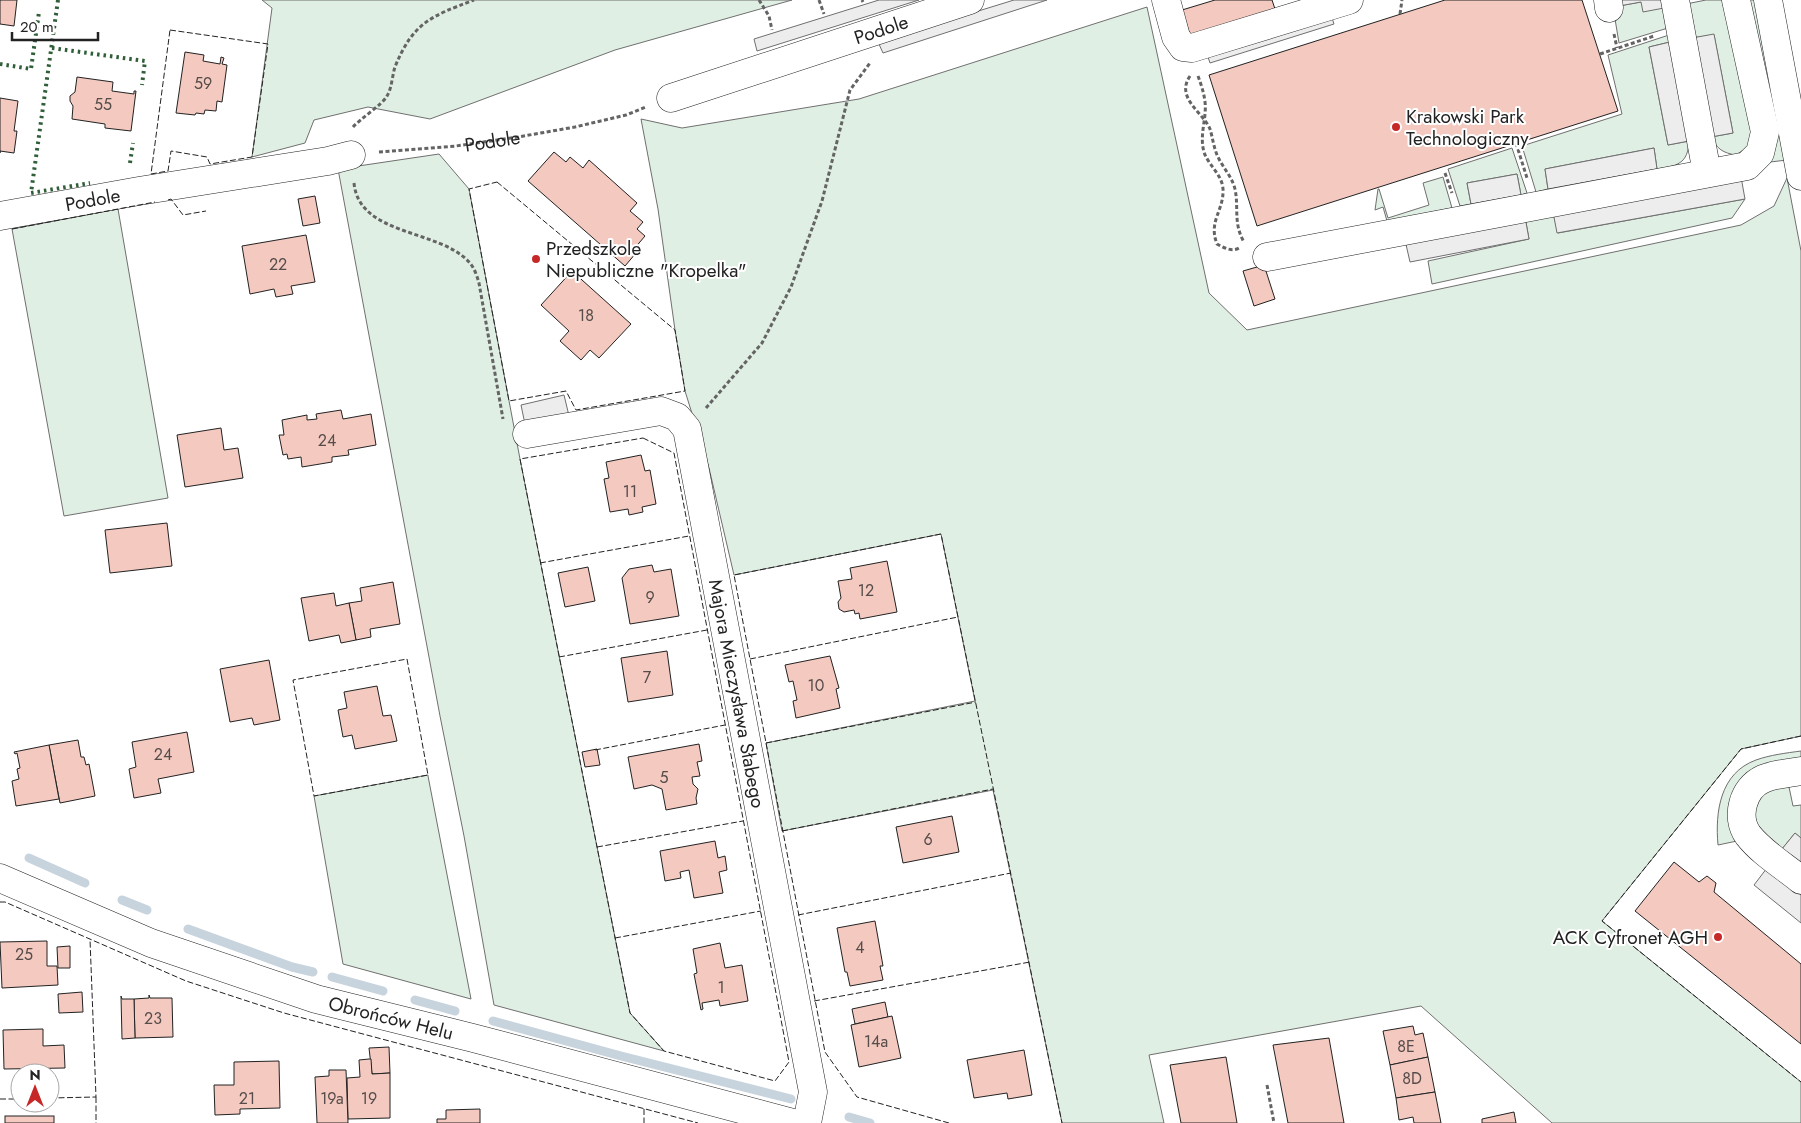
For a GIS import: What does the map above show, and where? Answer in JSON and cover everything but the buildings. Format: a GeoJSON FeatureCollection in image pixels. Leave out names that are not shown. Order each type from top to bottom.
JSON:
{"type":"FeatureCollection","features":[{"type":"Feature","properties":{"kind":"street","name":"Podole"},"geometry":{"type":"LineString","coordinates":[[671,98],[970,0]]}},
{"type":"Feature","properties":{"kind":"street"},"geometry":{"type":"LineString","coordinates":[[1166,0],[1176,37],[1194,59],[1350,0]]}},
{"type":"Feature","properties":{"kind":"street"},"geometry":{"type":"LineString","coordinates":[[1675,0],[1707,173]]}},
{"type":"Feature","properties":{"kind":"street"},"geometry":{"type":"LineString","coordinates":[[1267,257],[1747,166],[1760,153],[1765,132],[1736,0]]}},
{"type":"Feature","properties":{"kind":"street"},"geometry":{"type":"LineString","coordinates":[[1768,0],[1801,176]]}},
{"type":"Feature","properties":{"kind":"street","name":"Podole"},"geometry":{"type":"LineString","coordinates":[[0,216],[139,191],[328,161],[351,155]]}},
{"type":"Feature","properties":{"kind":"street"},"geometry":{"type":"LineString","coordinates":[[527,434],[661,412],[677,417],[687,429]]}},
{"type":"Feature","properties":{"kind":"street","name":"Majora Mieczysława Słabego"},"geometry":{"type":"LineString","coordinates":[[687,429],[813,1092],[807,1123]]}},
{"type":"Feature","properties":{"kind":"street"},"geometry":{"type":"LineString","coordinates":[[1801,771],[1760,781],[1749,791],[1742,811],[1744,825],[1749,835],[1801,880]]}},
{"type":"Feature","properties":{"kind":"street","name":"Obrońców Helu"},"geometry":{"type":"LineString","coordinates":[[0,878],[151,942],[316,1000],[473,1038],[793,1123]]}},
{"type":"Feature","properties":{"kind":"path"},"geometry":{"type":"LineString","coordinates":[[474,0],[438,14],[421,25],[409,40],[400,56],[392,75],[387,97],[353,126],[351,155],[355,189],[358,200],[369,213],[384,222],[454,251],[470,262],[479,283],[498,398],[508,441],[527,434]]}},
{"type":"Feature","properties":{"kind":"path"},"geometry":{"type":"LineString","coordinates":[[759,0],[769,16],[772,30]]}},
{"type":"Feature","properties":{"kind":"path"},"geometry":{"type":"LineString","coordinates":[[819,0],[824,14]]}},
{"type":"Feature","properties":{"kind":"path"},"geometry":{"type":"LineString","coordinates":[[1400,14],[1402,0]]}},
{"type":"Feature","properties":{"kind":"path"},"geometry":{"type":"LineString","coordinates":[[1600,54],[1680,27]]}},
{"type":"Feature","properties":{"kind":"path"},"geometry":{"type":"LineString","coordinates":[[1194,59],[1186,90],[1188,102],[1205,120],[1218,158],[1231,178],[1235,190],[1236,224],[1245,244],[1236,249],[1226,249],[1217,244],[1213,234],[1223,186],[1203,150],[1202,133],[1205,120],[1205,102],[1194,59]]}},
{"type":"Feature","properties":{"kind":"path"},"geometry":{"type":"LineString","coordinates":[[687,429],[762,343],[791,287],[822,202],[850,90],[871,62]]}},
{"type":"Feature","properties":{"kind":"path","name":"Podole"},"geometry":{"type":"LineString","coordinates":[[351,155],[412,148],[456,146],[565,129],[626,115],[671,98]]}},
{"type":"Feature","properties":{"kind":"path"},"geometry":{"type":"LineString","coordinates":[[1516,143],[1535,206]]}},
{"type":"Feature","properties":{"kind":"path"},"geometry":{"type":"LineString","coordinates":[[1267,1085],[1274,1123]]}},
{"type":"Feature","properties":{"kind":"green space"},"geometry":{"type":"Polygon","coordinates":[[[262,0],[792,0],[615,50],[430,119],[368,107],[314,120],[305,143],[252,157],[272,8],[262,0]]]}},
{"type":"Feature","properties":{"kind":"green space"},"geometry":{"type":"Polygon","coordinates":[[[1706,0],[1728,0],[1753,131],[1749,146],[1736,155],[1721,150],[1711,137],[1733,133],[1714,35],[1692,38],[1686,4],[1706,0]]]}},
{"type":"Feature","properties":{"kind":"green space"},"geometry":{"type":"Polygon","coordinates":[[[1745,0],[1756,0],[1787,160],[1762,163],[1745,0]]]}},
{"type":"Feature","properties":{"kind":"green space"},"geometry":{"type":"Polygon","coordinates":[[[1641,2],[1664,8],[1668,28],[1619,43],[1613,7],[1641,2]]]}},
{"type":"Feature","properties":{"kind":"green space"},"geometry":{"type":"Polygon","coordinates":[[[1147,7],[1209,293],[1247,330],[1741,225],[1774,206],[1787,178],[1801,251],[1801,736],[1741,749],[1602,921],[1801,1082],[1801,1123],[1552,1123],[1421,1006],[1149,1055],[1164,1123],[1062,1123],[993,790],[782,831],[766,743],[975,701],[941,534],[734,575],[709,468],[685,391],[658,209],[641,119],[682,128],[859,99],[1147,7]]]}},
{"type":"Feature","properties":{"kind":"green space"},"geometry":{"type":"Polygon","coordinates":[[[1669,35],[1670,42],[1649,47],[1668,145],[1689,141],[1684,159],[1676,165],[1657,169],[1654,148],[1545,169],[1548,189],[1536,192],[1522,146],[1622,114],[1608,55],[1669,35]]]}},
{"type":"Feature","properties":{"kind":"green space"},"geometry":{"type":"Polygon","coordinates":[[[1512,148],[1527,193],[1521,195],[1517,174],[1467,183],[1471,204],[1460,206],[1448,169],[1512,148]]]}},
{"type":"Feature","properties":{"kind":"green space"},"geometry":{"type":"Polygon","coordinates":[[[439,154],[469,189],[520,459],[630,1013],[664,1051],[494,1005],[464,836],[338,169],[439,154]]]}},
{"type":"Feature","properties":{"kind":"green space"},"geometry":{"type":"Polygon","coordinates":[[[1443,177],[1452,208],[1387,221],[1383,207],[1375,210],[1378,189],[1388,218],[1429,205],[1423,183],[1443,177]]]}},
{"type":"Feature","properties":{"kind":"green space"},"geometry":{"type":"Polygon","coordinates":[[[1745,199],[1732,218],[1432,284],[1428,261],[1529,239],[1525,217],[1553,212],[1558,233],[1745,199]]]}},
{"type":"Feature","properties":{"kind":"green space"},"geometry":{"type":"Polygon","coordinates":[[[118,209],[168,498],[64,516],[12,229],[118,209]]]}},
{"type":"Feature","properties":{"kind":"green space"},"geometry":{"type":"Polygon","coordinates":[[[1801,751],[1801,760],[1763,767],[1737,841],[1718,845],[1719,807],[1727,784],[1734,774],[1756,760],[1772,755],[1801,751]]]}},
{"type":"Feature","properties":{"kind":"green space"},"geometry":{"type":"Polygon","coordinates":[[[428,775],[471,999],[343,964],[314,796],[428,775]]]}},
{"type":"Feature","properties":{"kind":"green space"},"geometry":{"type":"Polygon","coordinates":[[[1789,787],[1793,806],[1801,805],[1801,838],[1795,833],[1782,849],[1767,838],[1759,829],[1755,810],[1756,804],[1763,794],[1774,788],[1789,787]]]}},
{"type":"Feature","properties":{"kind":"shaded area"},"geometry":{"type":"Polygon","coordinates":[[[879,0],[919,0],[757,51],[754,39],[879,0]]]}},
{"type":"Feature","properties":{"kind":"shaded area"},"geometry":{"type":"Polygon","coordinates":[[[1014,0],[1047,0],[883,53],[878,42],[1014,0]]]}},
{"type":"Feature","properties":{"kind":"shaded area"},"geometry":{"type":"Polygon","coordinates":[[[1618,0],[1663,0],[1664,8],[1643,12],[1641,2],[1619,6],[1618,0]]]}},
{"type":"Feature","properties":{"kind":"shaded area"},"geometry":{"type":"Polygon","coordinates":[[[1331,15],[1334,24],[1210,63],[1207,54],[1331,15]]]}},
{"type":"Feature","properties":{"kind":"shaded area"},"geometry":{"type":"Polygon","coordinates":[[[1714,34],[1733,133],[1711,137],[1692,38],[1714,34]]]}},
{"type":"Feature","properties":{"kind":"shaded area"},"geometry":{"type":"Polygon","coordinates":[[[1670,42],[1689,141],[1668,145],[1649,47],[1670,42]]]}},
{"type":"Feature","properties":{"kind":"shaded area"},"geometry":{"type":"Polygon","coordinates":[[[1654,148],[1657,169],[1548,189],[1545,169],[1654,148]]]}},
{"type":"Feature","properties":{"kind":"shaded area"},"geometry":{"type":"Polygon","coordinates":[[[1517,174],[1521,195],[1471,204],[1467,183],[1517,174]]]}},
{"type":"Feature","properties":{"kind":"shaded area"},"geometry":{"type":"Polygon","coordinates":[[[1741,177],[1745,199],[1557,233],[1553,212],[1741,177]]]}},
{"type":"Feature","properties":{"kind":"shaded area"},"geometry":{"type":"Polygon","coordinates":[[[1525,217],[1529,239],[1410,262],[1405,240],[1525,217]]]}},
{"type":"Feature","properties":{"kind":"shaded area"},"geometry":{"type":"Polygon","coordinates":[[[564,395],[571,424],[527,434],[521,405],[564,395]]]}},
{"type":"Feature","properties":{"kind":"shaded area"},"geometry":{"type":"Polygon","coordinates":[[[1795,833],[1801,838],[1801,864],[1782,849],[1795,833]]]}},
{"type":"Feature","properties":{"kind":"shaded area"},"geometry":{"type":"Polygon","coordinates":[[[1767,868],[1801,895],[1801,923],[1754,885],[1767,868]]]}},
{"type":"Feature","properties":{"kind":"waterway"},"geometry":{"type":"LineString","coordinates":[[29,858],[85,883]]}},
{"type":"Feature","properties":{"kind":"waterway"},"geometry":{"type":"LineString","coordinates":[[122,900],[147,910]]}},
{"type":"Feature","properties":{"kind":"waterway"},"geometry":{"type":"LineString","coordinates":[[188,929],[292,967],[313,972]]}},
{"type":"Feature","properties":{"kind":"waterway"},"geometry":{"type":"LineString","coordinates":[[332,977],[383,991]]}},
{"type":"Feature","properties":{"kind":"waterway"},"geometry":{"type":"LineString","coordinates":[[415,1000],[455,1011]]}},
{"type":"Feature","properties":{"kind":"waterway"},"geometry":{"type":"LineString","coordinates":[[493,1021],[791,1099]]}},
{"type":"Feature","properties":{"kind":"waterway"},"geometry":{"type":"LineString","coordinates":[[849,1117],[870,1123]]}},
{"type":"Feature","properties":{"kind":"hedge"},"geometry":{"type":"LineString","coordinates":[[58,0],[31,193],[90,183]]}},
{"type":"Feature","properties":{"kind":"hedge"},"geometry":{"type":"LineString","coordinates":[[0,64],[31,69],[39,12]]}},
{"type":"Feature","properties":{"kind":"hedge"},"geometry":{"type":"LineString","coordinates":[[52,48],[145,61],[142,85]]}},
{"type":"Feature","properties":{"kind":"hedge"},"geometry":{"type":"LineString","coordinates":[[130,163],[133,143]]}},
{"type":"Feature","properties":{"kind":"fence"},"geometry":{"type":"LineString","coordinates":[[170,30],[268,44],[252,157],[210,164],[207,157],[171,151],[168,171],[151,174],[170,30]]}},
{"type":"Feature","properties":{"kind":"fence"},"geometry":{"type":"LineString","coordinates":[[497,182],[675,330],[685,391],[576,410],[566,391],[509,401],[469,189],[497,182]]}},
{"type":"Feature","properties":{"kind":"fence"},"geometry":{"type":"LineString","coordinates":[[168,200],[171,199],[183,215],[206,211]]}},
{"type":"Feature","properties":{"kind":"fence"},"geometry":{"type":"LineString","coordinates":[[12,229],[155,202]]}},
{"type":"Feature","properties":{"kind":"fence"},"geometry":{"type":"LineString","coordinates":[[643,438],[674,453],[789,1062],[775,1081],[664,1051],[630,1013],[520,459],[643,438]]}},
{"type":"Feature","properties":{"kind":"fence"},"geometry":{"type":"LineString","coordinates":[[949,1123],[857,1097],[825,1052],[734,575],[941,534],[1062,1123]]}},
{"type":"Feature","properties":{"kind":"fence"},"geometry":{"type":"LineString","coordinates":[[540,563],[689,536]]}},
{"type":"Feature","properties":{"kind":"fence"},"geometry":{"type":"LineString","coordinates":[[750,659],[958,617]]}},
{"type":"Feature","properties":{"kind":"fence"},"geometry":{"type":"LineString","coordinates":[[559,657],[707,630]]}},
{"type":"Feature","properties":{"kind":"fence"},"geometry":{"type":"LineString","coordinates":[[407,659],[428,775],[314,796],[293,680],[407,659]]}},
{"type":"Feature","properties":{"kind":"fence"},"geometry":{"type":"LineString","coordinates":[[766,743],[976,702]]}},
{"type":"Feature","properties":{"kind":"fence"},"geometry":{"type":"LineString","coordinates":[[595,750],[725,725]]}},
{"type":"Feature","properties":{"kind":"fence"},"geometry":{"type":"LineString","coordinates":[[1801,736],[1741,749],[1602,921],[1801,1082]]}},
{"type":"Feature","properties":{"kind":"fence"},"geometry":{"type":"LineString","coordinates":[[782,831],[993,789]]}},
{"type":"Feature","properties":{"kind":"fence"},"geometry":{"type":"LineString","coordinates":[[597,847],[743,821]]}},
{"type":"Feature","properties":{"kind":"fence"},"geometry":{"type":"LineString","coordinates":[[798,915],[1011,873]]}},
{"type":"Feature","properties":{"kind":"fence"},"geometry":{"type":"LineString","coordinates":[[0,902],[5,902],[186,981],[284,1013],[698,1123]]}},
{"type":"Feature","properties":{"kind":"fence"},"geometry":{"type":"LineString","coordinates":[[615,938],[761,911]]}},
{"type":"Feature","properties":{"kind":"fence"},"geometry":{"type":"LineString","coordinates":[[60,1098],[96,1097],[90,939]]}},
{"type":"Feature","properties":{"kind":"fence"},"geometry":{"type":"LineString","coordinates":[[814,1001],[1030,962]]}},
{"type":"Feature","properties":{"kind":"fence"},"geometry":{"type":"LineString","coordinates":[[96,1097],[96,1123]]}},
{"type":"Feature","properties":{"kind":"fence"},"geometry":{"type":"LineString","coordinates":[[0,1099],[10,1099]]}},
{"type":"Feature","properties":{"kind":"fence"},"geometry":{"type":"LineString","coordinates":[[644,1109],[644,1123]]}},
{"type":"Feature","properties":{"kind":"place","name":"Krakowski Park Technologiczny"},"geometry":{"type":"Point","coordinates":[1396,127]}},
{"type":"Feature","properties":{"kind":"place","name":"Przedszkole Niepubliczne \"Kropelka\""},"geometry":{"type":"Point","coordinates":[536,259]}},
{"type":"Feature","properties":{"kind":"place","name":"ACK Cyfronet AGH"},"geometry":{"type":"Point","coordinates":[1718,937]}}]}
